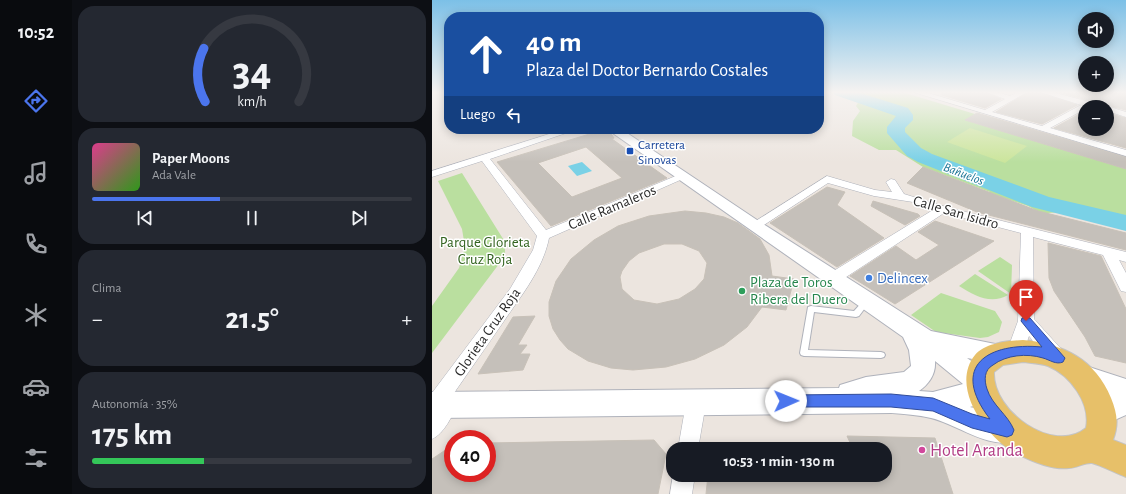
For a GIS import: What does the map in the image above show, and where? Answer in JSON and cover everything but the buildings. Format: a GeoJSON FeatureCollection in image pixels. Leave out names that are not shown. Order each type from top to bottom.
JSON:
{"type":"FeatureCollection","features":[{"type":"Feature","properties":{"kind":"main road"},"geometry":{"type":"LineString","coordinates":[[620,134],[682,178],[917,336],[980,386]]}},
{"type":"Feature","properties":{"kind":"main road"},"geometry":{"type":"LineString","coordinates":[[437,411],[696,403],[891,400],[933,405],[972,421],[1007,430],[1027,442],[1057,452],[1083,452],[1100,446],[1111,436],[1120,412],[1089,379],[1059,358],[1042,352],[1009,353],[917,336]]}},
{"type":"Feature","properties":{"kind":"main road"},"geometry":{"type":"LineString","coordinates":[[831,400],[871,388],[901,385],[917,378],[923,369],[924,354],[917,336]]}},
{"type":"Feature","properties":{"kind":"main road"},"geometry":{"type":"LineString","coordinates":[[1007,430],[991,409],[980,386],[979,375],[984,364],[1009,353]]}},
{"type":"Feature","properties":{"kind":"main road"},"geometry":{"type":"LineString","coordinates":[[933,405],[980,386]]}},
{"type":"Feature","properties":{"kind":"main road"},"geometry":{"type":"LineString","coordinates":[[1094,448],[1126,461]]}},
{"type":"Feature","properties":{"kind":"street"},"geometry":{"type":"LineString","coordinates":[[996,115],[1126,153]]}},
{"type":"Feature","properties":{"kind":"street"},"geometry":{"type":"LineString","coordinates":[[1043,129],[1068,115]]}},
{"type":"Feature","properties":{"kind":"street"},"geometry":{"type":"LineString","coordinates":[[432,174],[558,134]]}},
{"type":"Feature","properties":{"kind":"street"},"geometry":{"type":"LineString","coordinates":[[484,158],[543,236]]}},
{"type":"Feature","properties":{"kind":"street","name":"Calle Ramaleros"},"geometry":{"type":"LineString","coordinates":[[543,236],[682,178]]}},
{"type":"Feature","properties":{"kind":"street"},"geometry":{"type":"LineString","coordinates":[[754,226],[827,179],[874,193],[900,196]]}},
{"type":"Feature","properties":{"kind":"street","name":"Calle San Isidro"},"geometry":{"type":"LineString","coordinates":[[891,182],[900,196],[917,200],[942,210],[1126,257]]}},
{"type":"Feature","properties":{"kind":"street"},"geometry":{"type":"LineString","coordinates":[[832,279],[942,210]]}},
{"type":"Feature","properties":{"kind":"street"},"geometry":{"type":"LineString","coordinates":[[1009,353],[1026,321],[1027,232]]}},
{"type":"Feature","properties":{"kind":"street","name":"Glorieta Cruz Roja"},"geometry":{"type":"LineString","coordinates":[[437,411],[515,293],[540,250],[543,236]]}},
{"type":"Feature","properties":{"kind":"street"},"geometry":{"type":"LineString","coordinates":[[1108,252],[1126,287]]}},
{"type":"Feature","properties":{"kind":"street"},"geometry":{"type":"LineString","coordinates":[[1026,321],[1059,358]]}},
{"type":"Feature","properties":{"kind":"street"},"geometry":{"type":"LineString","coordinates":[[689,442],[696,403]]}},
{"type":"Feature","properties":{"kind":"street"},"geometry":{"type":"LineString","coordinates":[[681,494],[683,482]]}},
{"type":"Feature","properties":{"kind":"lane"},"geometry":{"type":"LineString","coordinates":[[866,302],[856,314],[811,308],[804,353],[881,355]]}},
{"type":"Feature","properties":{"kind":"green space"},"geometry":{"type":"Polygon","coordinates":[[[857,115],[973,115],[966,120],[1126,169],[1126,228],[1061,212],[1048,213],[1048,217],[1028,206],[989,193],[990,192],[923,167],[896,150],[879,150],[852,136],[853,121],[857,115]]]}},
{"type":"Feature","properties":{"kind":"green space"},"geometry":{"type":"Polygon","coordinates":[[[970,128],[1027,146],[1005,163],[947,142],[970,128]]]}},
{"type":"Feature","properties":{"kind":"green space","name":"Parque Glorieta Cruz Roja"},"geometry":{"type":"Polygon","coordinates":[[[462,173],[505,242],[505,256],[432,353],[432,306],[459,268],[465,247],[462,229],[438,181],[462,173]]]}},
{"type":"Feature","properties":{"kind":"green space"},"geometry":{"type":"Polygon","coordinates":[[[1000,257],[1012,265],[1011,294],[978,271],[1000,257]]]}},
{"type":"Feature","properties":{"kind":"green space"},"geometry":{"type":"Polygon","coordinates":[[[975,274],[1008,295],[995,299],[983,298],[959,286],[975,274]]]}},
{"type":"Feature","properties":{"kind":"green space"},"geometry":{"type":"Polygon","coordinates":[[[941,293],[995,311],[1002,322],[999,332],[988,337],[980,338],[936,332],[911,315],[941,293]]]}},
{"type":"Feature","properties":{"kind":"water"},"geometry":{"type":"Polygon","coordinates":[[[582,162],[592,171],[577,176],[568,166],[582,162]]]}},
{"type":"Feature","properties":{"kind":"waterway","name":"Bañuelos"},"geometry":{"type":"LineString","coordinates":[[905,115],[904,120],[896,127],[896,133],[914,152],[925,158],[1041,202],[1126,223]]}},
{"type":"Feature","properties":{"kind":"place","name":"Carretera Sinovas"},"geometry":{"type":"Point","coordinates":[630,151]}},
{"type":"Feature","properties":{"kind":"place","name":"Delincex"},"geometry":{"type":"Point","coordinates":[869,278]}},
{"type":"Feature","properties":{"kind":"place","name":"Plaza de Toros Ribera del Duero"},"geometry":{"type":"Point","coordinates":[742,291]}},
{"type":"Feature","properties":{"kind":"place","name":"Hotel Aranda"},"geometry":{"type":"Point","coordinates":[922,450]}},
{"type":"Feature","properties":{"kind":"route"},"geometry":{"type":"LineString","coordinates":[[786,401],[891,400],[933,405],[983,425],[1007,430],[991,409],[981,391],[979,375],[984,364],[993,357],[1008,352],[1042,352],[1059,358],[1026,321]]}}]}
